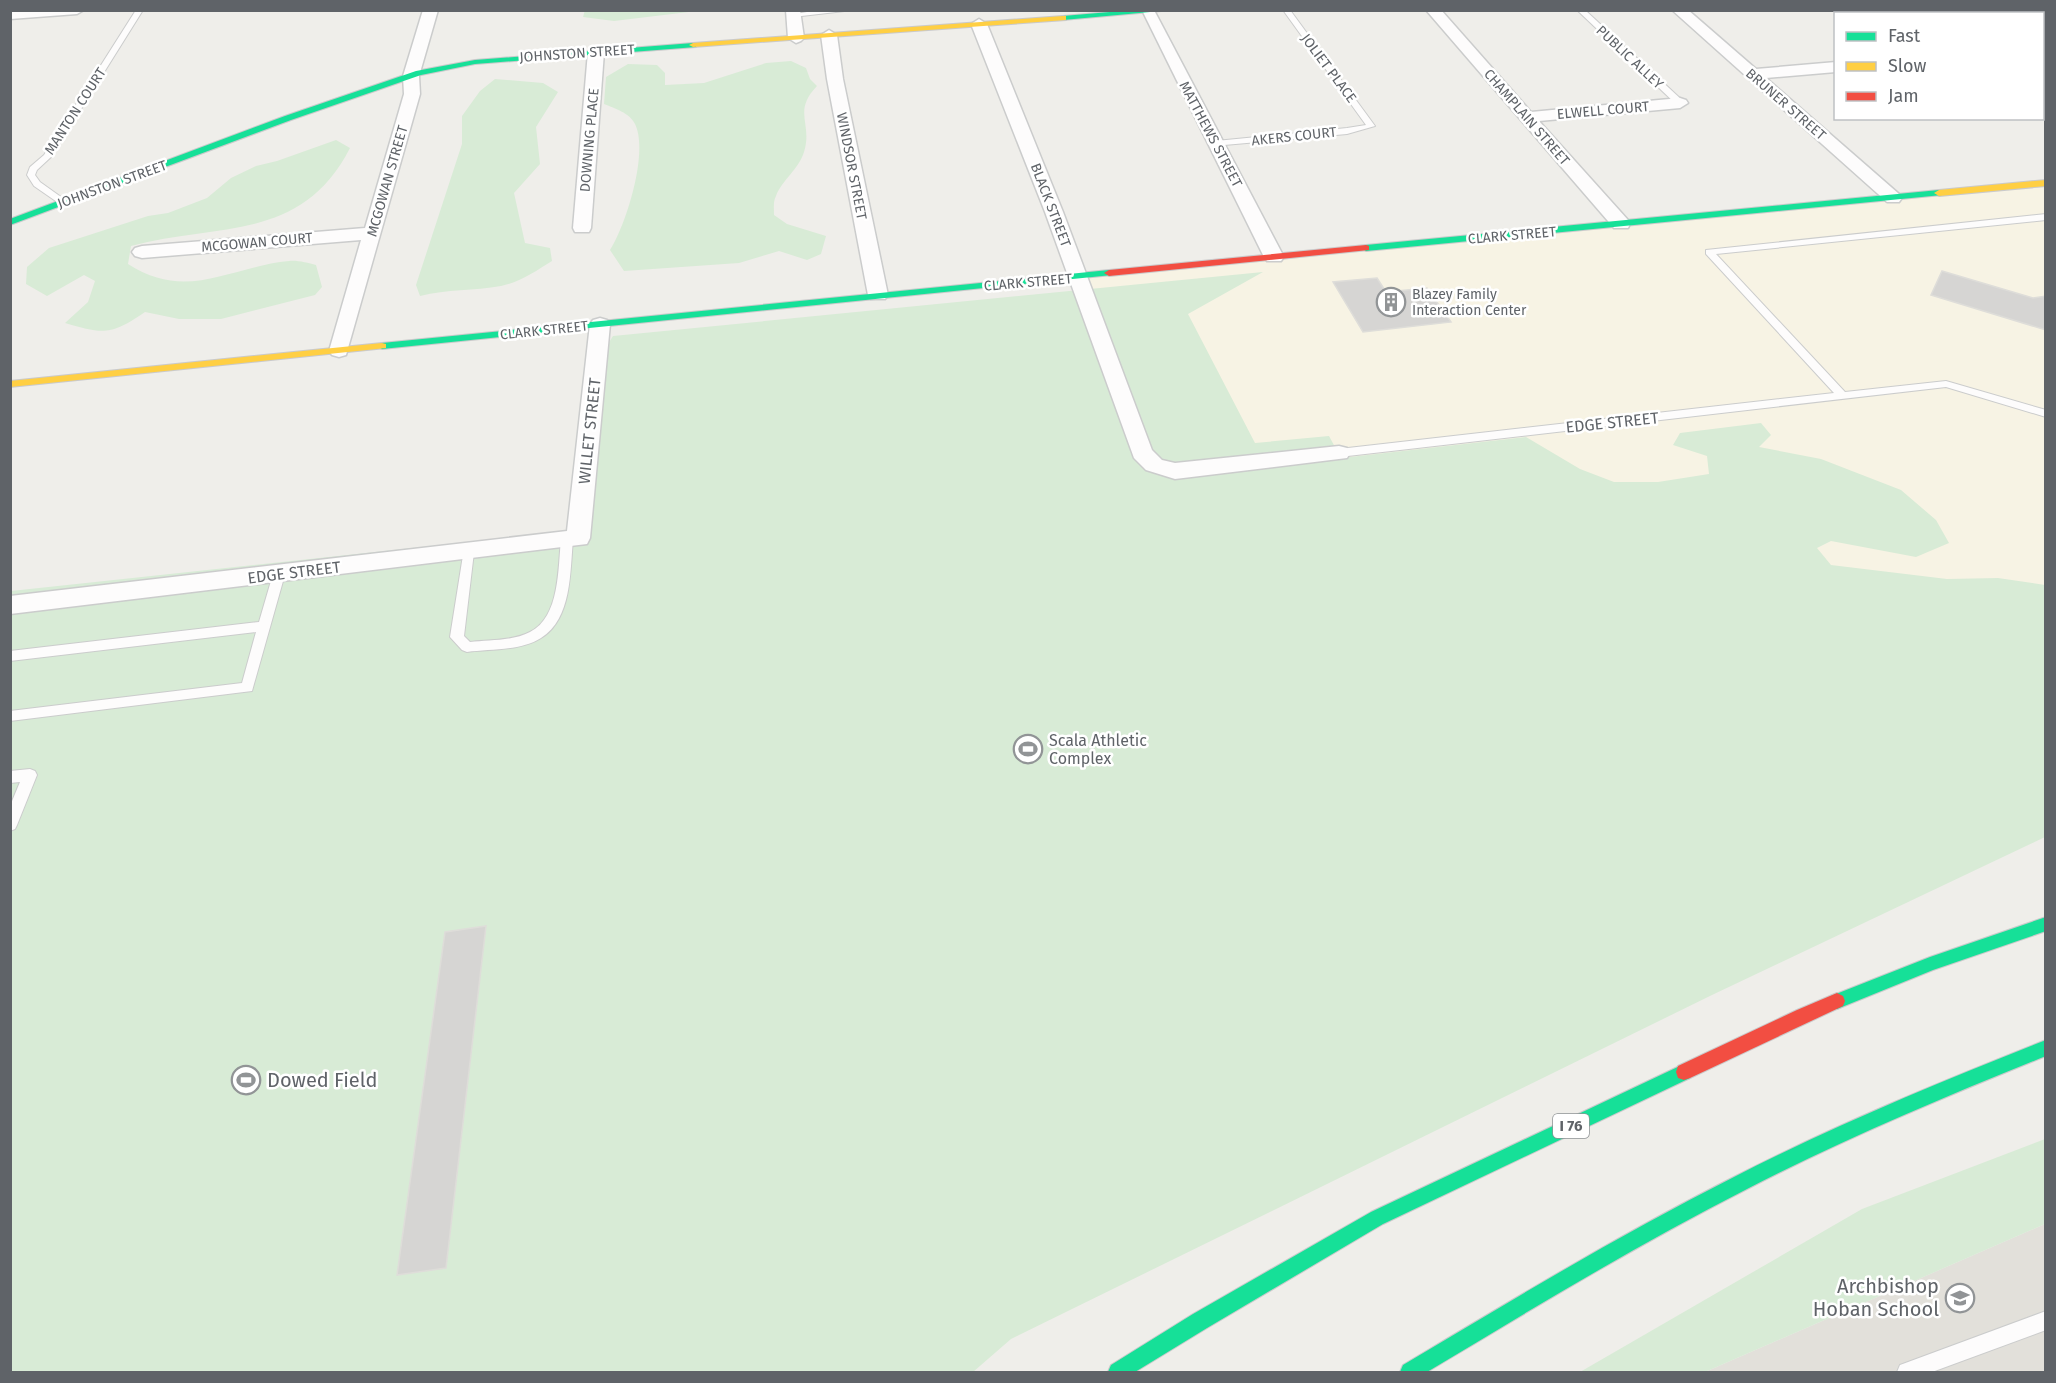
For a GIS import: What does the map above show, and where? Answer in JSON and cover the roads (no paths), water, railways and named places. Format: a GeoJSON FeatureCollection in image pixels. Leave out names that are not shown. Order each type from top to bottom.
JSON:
{"type":"FeatureCollection","features":[{"type":"Feature","properties":{"kind":"main road","name":"JOHNSTON STREET"},"geometry":{"type":"LineString","coordinates":[[10,222],[296,115],[411,75],[475,62],[796,38],[983,19],[1169,10]]}},
{"type":"Feature","properties":{"kind":"main road","name":"CLARK STREET"},"geometry":{"type":"LineString","coordinates":[[10,384],[878,296],[2046,183]]}},
{"type":"Feature","properties":{"kind":"main road","name":"I 76"},"geometry":{"type":"LineString","coordinates":[[1118,1372],[1200,1321],[1377,1218],[1803,1015],[1930,964],[2046,924]]}},
{"type":"Feature","properties":{"kind":"main road"},"geometry":{"type":"LineString","coordinates":[[1410,1372],[1565,1278],[1742,1182],[1914,1101],[2046,1048]]}},
{"type":"Feature","properties":{"kind":"street"},"geometry":{"type":"LineString","coordinates":[[10,15],[77,10]]}},
{"type":"Feature","properties":{"kind":"street","name":"MCGOWAN STREET"},"geometry":{"type":"LineString","coordinates":[[339,351],[412,94],[411,75],[431,10]]}},
{"type":"Feature","properties":{"kind":"street","name":"CHAMPLAIN STREET"},"geometry":{"type":"LineString","coordinates":[[1433,10],[1621,224]]}},
{"type":"Feature","properties":{"kind":"street","name":"BRUNER STREET"},"geometry":{"type":"LineString","coordinates":[[1678,10],[1893,198]]}},
{"type":"Feature","properties":{"kind":"street","name":"MATTHEWS STREET"},"geometry":{"type":"LineString","coordinates":[[1147,11],[1274,257]]}},
{"type":"Feature","properties":{"kind":"street"},"geometry":{"type":"LineString","coordinates":[[793,13],[796,38]]}},
{"type":"Feature","properties":{"kind":"street","name":"BLACK STREET"},"geometry":{"type":"LineString","coordinates":[[983,19],[1142,453],[1154,465],[1175,471]]}},
{"type":"Feature","properties":{"kind":"street","name":"WINDSOR STREET"},"geometry":{"type":"LineString","coordinates":[[829,35],[835,79],[878,296]]}},
{"type":"Feature","properties":{"kind":"street","name":"DOWNING PLACE"},"geometry":{"type":"LineString","coordinates":[[582,228],[597,52]]}},
{"type":"Feature","properties":{"kind":"street"},"geometry":{"type":"LineString","coordinates":[[1753,74],[1834,67]]}},
{"type":"Feature","properties":{"kind":"street","name":"ELWELL COURT"},"geometry":{"type":"LineString","coordinates":[[1526,117],[1680,103]]}},
{"type":"Feature","properties":{"kind":"street","name":"MCGOWAN COURT"},"geometry":{"type":"LineString","coordinates":[[142,252],[372,233]]}},
{"type":"Feature","properties":{"kind":"street","name":"WILLET STREET"},"geometry":{"type":"LineString","coordinates":[[572,539],[600,324]]}},
{"type":"Feature","properties":{"kind":"street","name":"EDGE STREET"},"geometry":{"type":"LineString","coordinates":[[1175,471],[1338,453]]}},
{"type":"Feature","properties":{"kind":"street","name":"EDGE STREET"},"geometry":{"type":"LineString","coordinates":[[10,605],[572,539]]}},
{"type":"Feature","properties":{"kind":"lane","name":"MANTON COURT"},"geometry":{"type":"LineString","coordinates":[[63,202],[37,184],[31,175],[33,169],[47,157],[140,10]]}},
{"type":"Feature","properties":{"kind":"lane"},"geometry":{"type":"LineString","coordinates":[[793,13],[850,10]]}},
{"type":"Feature","properties":{"kind":"lane","name":"JOLIET PLACE"},"geometry":{"type":"LineString","coordinates":[[1286,10],[1371,126]]}},
{"type":"Feature","properties":{"kind":"lane","name":"PUBLIC ALLEY"},"geometry":{"type":"LineString","coordinates":[[1580,10],[1680,103]]}},
{"type":"Feature","properties":{"kind":"lane","name":"AKERS COURT"},"geometry":{"type":"LineString","coordinates":[[1216,144],[1347,131],[1371,126]]}},
{"type":"Feature","properties":{"kind":"lane"},"geometry":{"type":"LineString","coordinates":[[1842,396],[1709,252],[2046,217]]}},
{"type":"Feature","properties":{"kind":"lane","name":"EDGE STREET"},"geometry":{"type":"LineString","coordinates":[[1338,453],[1946,384],[2046,414]]}},
{"type":"Feature","properties":{"kind":"lane"},"geometry":{"type":"LineString","coordinates":[[468,552],[457,637],[467,647],[535,636],[550,622],[559,598],[572,539]]}},
{"type":"Feature","properties":{"kind":"lane"},"geometry":{"type":"LineString","coordinates":[[10,716],[247,687],[279,574]]}},
{"type":"Feature","properties":{"kind":"lane"},"geometry":{"type":"LineString","coordinates":[[10,656],[264,626]]}},
{"type":"Feature","properties":{"kind":"lane"},"geometry":{"type":"LineString","coordinates":[[10,777],[30,775],[10,825]]}},
{"type":"Feature","properties":{"kind":"lane"},"geometry":{"type":"LineString","coordinates":[[1907,1372],[2046,1320]]}},
{"type":"Feature","properties":{"kind":"place","name":"Blazey Family Interaction Center"},"geometry":{"type":"Point","coordinates":[1391,302]}},
{"type":"Feature","properties":{"kind":"place","name":"Scala Athletic Complex"},"geometry":{"type":"Point","coordinates":[1028,749]}},
{"type":"Feature","properties":{"kind":"place","name":"Dowed Field"},"geometry":{"type":"Point","coordinates":[246,1080]}},
{"type":"Feature","properties":{"kind":"place","name":"Archbishop Hoban School"},"geometry":{"type":"Point","coordinates":[1960,1298]}}]}
